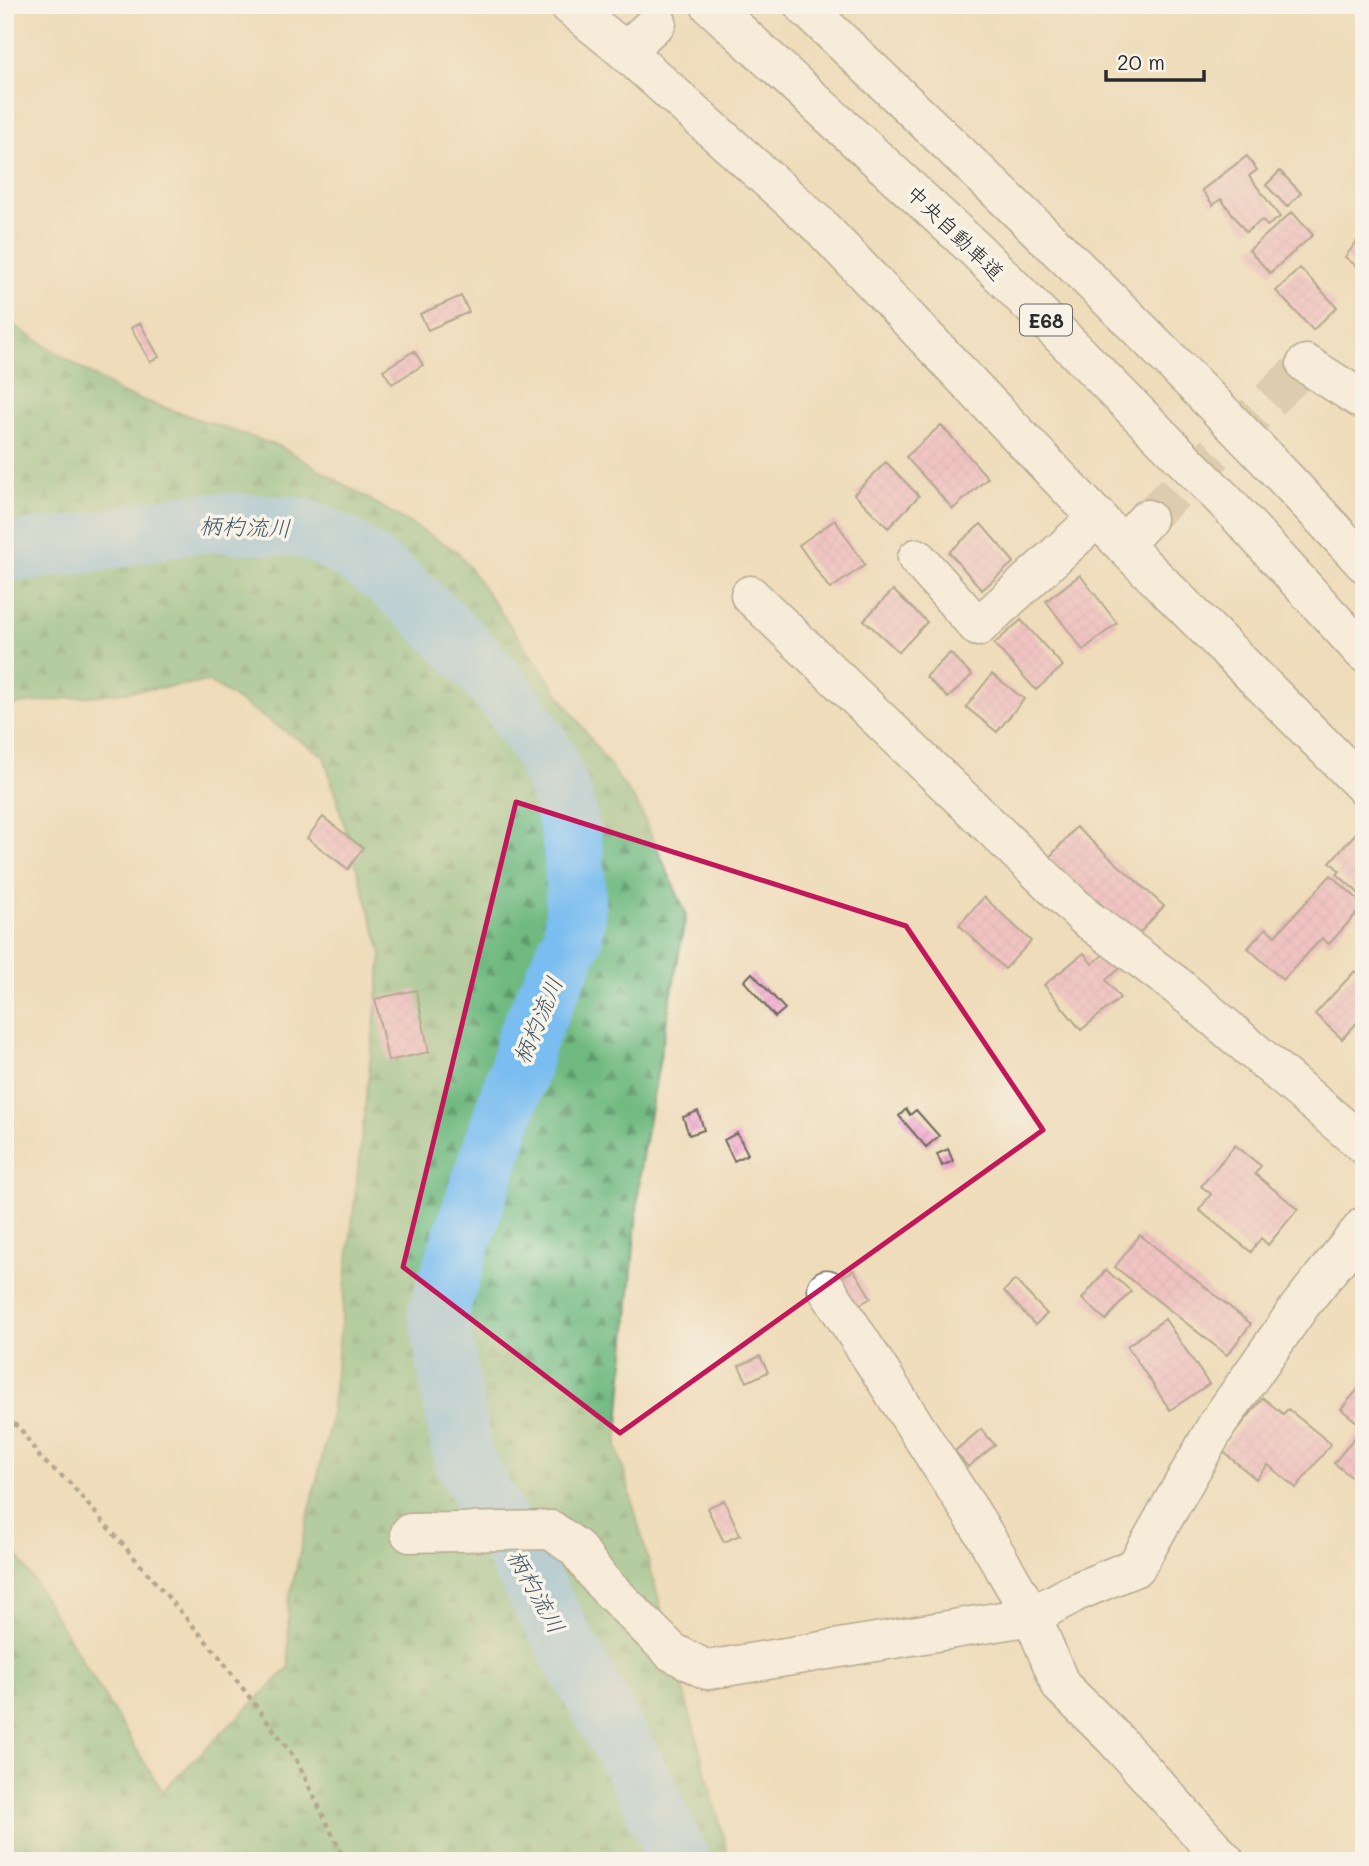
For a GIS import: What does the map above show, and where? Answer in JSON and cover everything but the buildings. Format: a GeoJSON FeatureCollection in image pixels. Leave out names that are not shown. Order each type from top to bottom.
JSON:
{"type":"FeatureCollection","features":[{"type":"Feature","properties":{"kind":"main road"},"geometry":{"type":"LineString","coordinates":[[569,5],[625,51],[820,226],[1098,517],[1135,532],[1364,786]]}},
{"type":"Feature","properties":{"kind":"main road","name":"中央自動車道"},"geometry":{"type":"LineString","coordinates":[[710,5],[976,250],[1226,502],[1364,653]]}},
{"type":"Feature","properties":{"kind":"main road","name":"E68"},"geometry":{"type":"LineString","coordinates":[[803,5],[1018,208],[1270,460],[1364,563]]}},
{"type":"Feature","properties":{"kind":"main road"},"geometry":{"type":"LineString","coordinates":[[625,51],[657,22]]}},
{"type":"Feature","properties":{"kind":"main road"},"geometry":{"type":"LineString","coordinates":[[1306,364],[1364,401]]}},
{"type":"Feature","properties":{"kind":"main road"},"geometry":{"type":"LineString","coordinates":[[917,558],[978,626],[1098,517]]}},
{"type":"Feature","properties":{"kind":"main road"},"geometry":{"type":"LineString","coordinates":[[750,595],[1086,918],[1176,985],[1364,1145]]}},
{"type":"Feature","properties":{"kind":"main road"},"geometry":{"type":"LineString","coordinates":[[411,1534],[551,1530],[576,1548],[602,1583],[672,1652],[707,1670],[1032,1616],[1076,1592],[1136,1567],[1218,1423],[1300,1306],[1364,1226]]}},
{"type":"Feature","properties":{"kind":"main road"},"geometry":{"type":"LineString","coordinates":[[827,1289],[977,1522],[1032,1616],[1061,1686],[1114,1738],[1225,1861]]}},
{"type":"Feature","properties":{"kind":"path"},"geometry":{"type":"LineString","coordinates":[[5,1418],[20,1428],[41,1459],[68,1481],[218,1656],[298,1762],[345,1861]]}},
{"type":"Feature","properties":{"kind":"highlighted area"},"geometry":{"type":"Polygon","coordinates":[[[516,802],[906,926],[1043,1130],[620,1433],[403,1267],[516,802]]]}},
{"type":"Feature","properties":{"kind":"green space"},"geometry":{"type":"Polygon","coordinates":[[[5,320],[121,393],[281,447],[458,552],[639,807],[686,914],[641,1162],[617,1446],[730,1861],[5,1861],[5,1534],[162,1791],[289,1668],[288,1604],[330,1423],[382,954],[324,756],[209,682],[5,706],[5,320]]]}},
{"type":"Feature","properties":{"kind":"waterway","name":"柄杓流川"},"geometry":{"type":"LineString","coordinates":[[5,552],[84,544],[164,527],[198,523],[291,526],[321,535],[371,565],[430,615],[498,686],[524,721],[546,758],[562,797],[571,839],[575,886],[573,938],[526,1040],[520,1066],[438,1312],[463,1458],[644,1785],[680,1861]]}},
{"type":"Feature","properties":{"kind":"tunnel"},"geometry":{"type":"LineString","coordinates":[[1147,519],[1306,364]]}}]}
